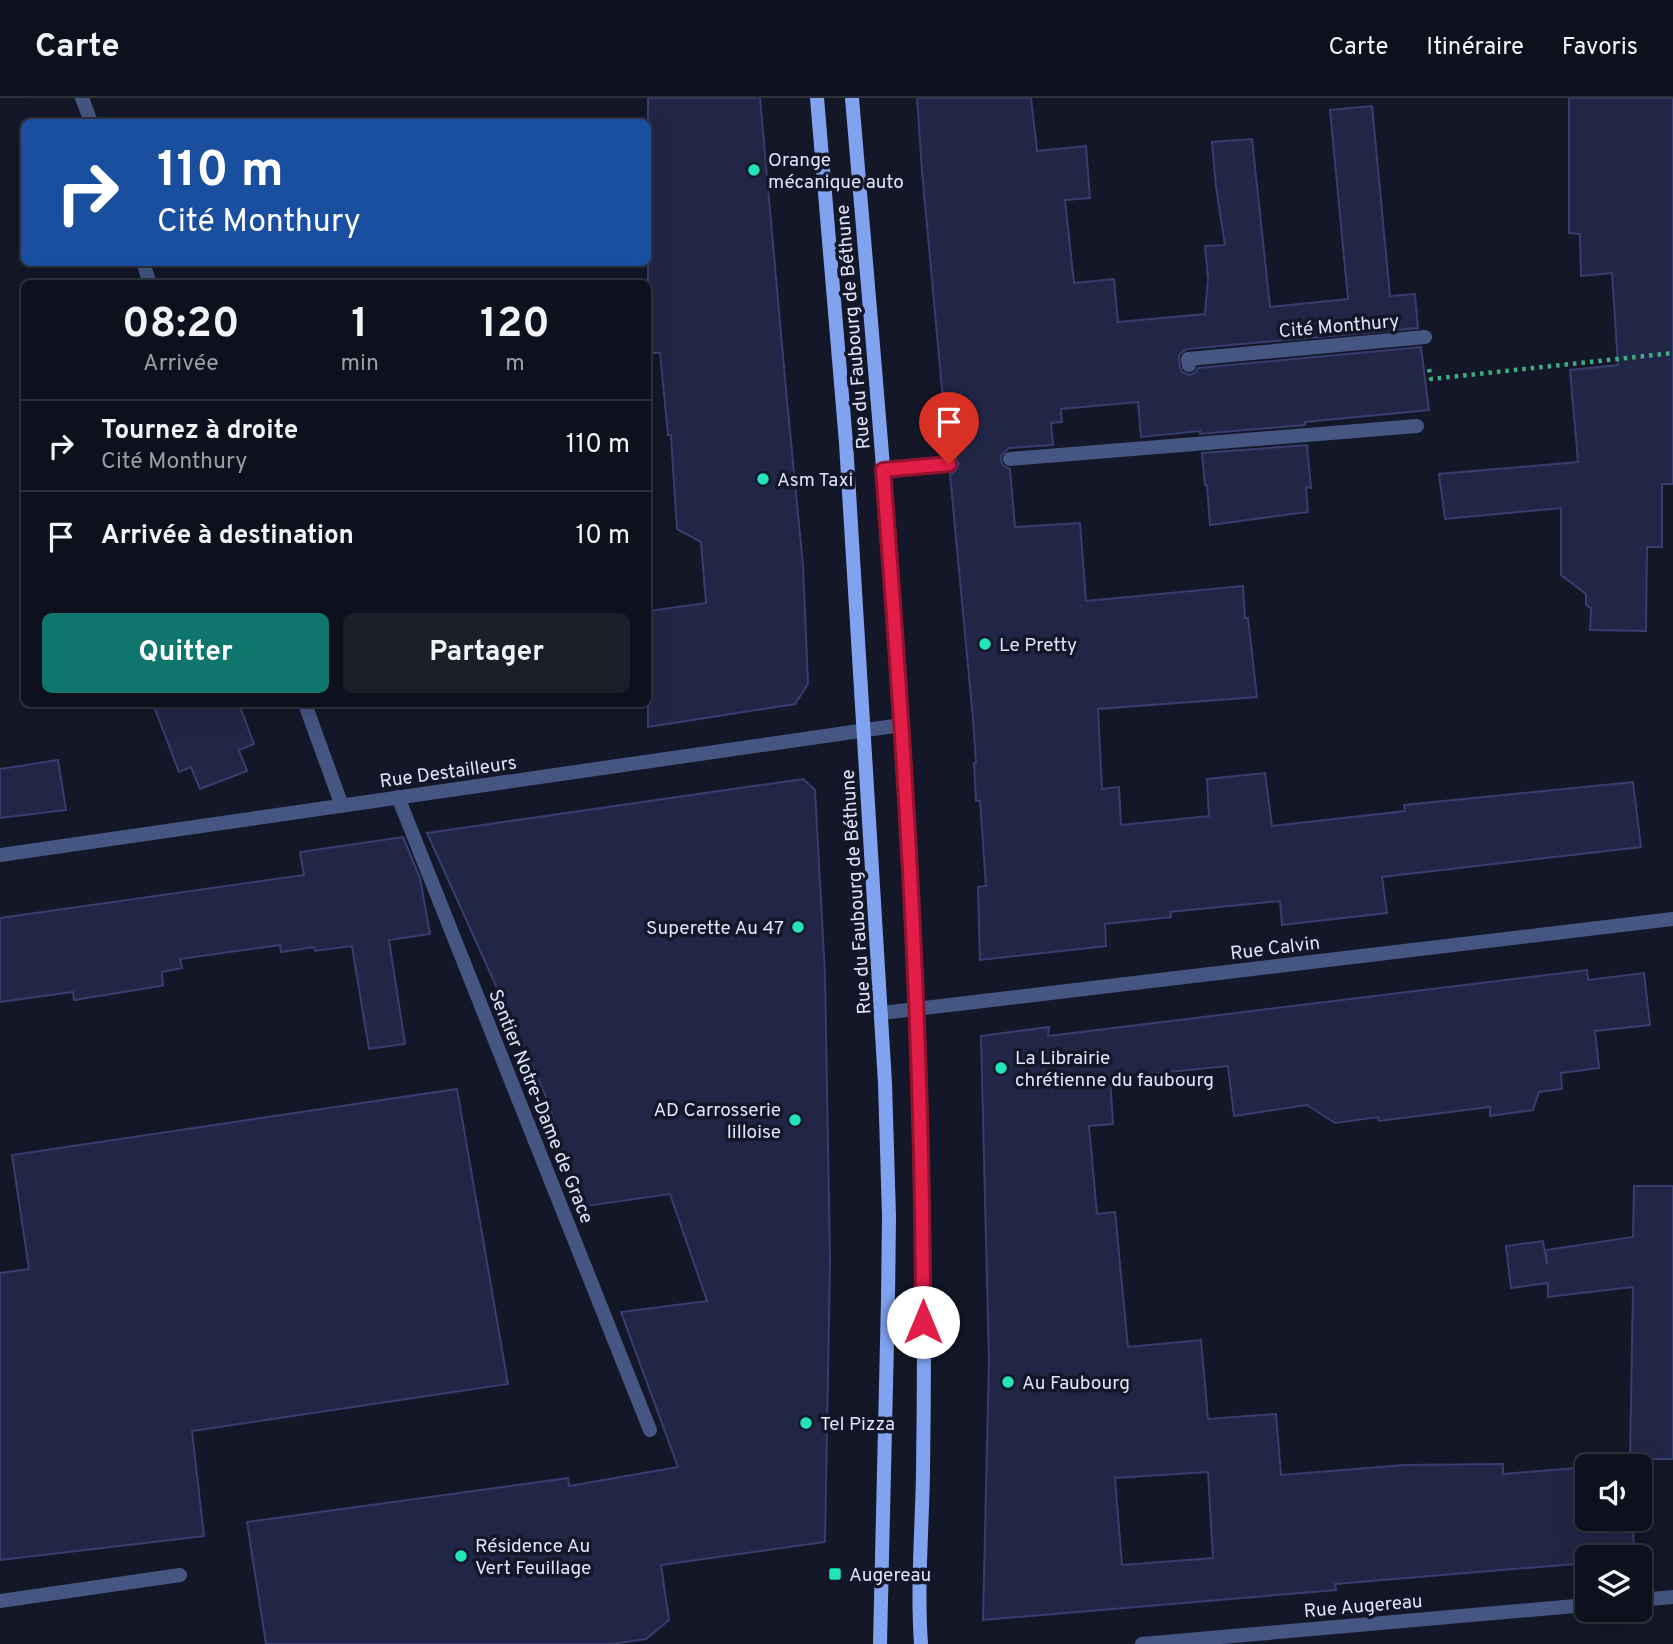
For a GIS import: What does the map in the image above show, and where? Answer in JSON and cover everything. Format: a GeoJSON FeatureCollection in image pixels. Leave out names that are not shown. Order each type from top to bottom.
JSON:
{"type":"FeatureCollection","features":[{"type":"Feature","properties":{"kind":"main road","name":"Rue du Faubourg de Béthune"},"geometry":{"type":"LineString","coordinates":[[817,98],[846,443],[885,1083],[889,1244],[880,1644]]}},
{"type":"Feature","properties":{"kind":"main road","name":"Rue du Faubourg de Béthune"},"geometry":{"type":"LineString","coordinates":[[852,98],[883,470],[917,1008],[923,1191],[923,1474],[919,1607],[921,1644]]}},
{"type":"Feature","properties":{"kind":"street"},"geometry":{"type":"LineString","coordinates":[[82,98],[90,119]]}},
{"type":"Feature","properties":{"kind":"street","name":"Cité Monthury"},"geometry":{"type":"LineString","coordinates":[[1189,365],[1188,359],[1425,337]]}},
{"type":"Feature","properties":{"kind":"street"},"geometry":{"type":"LineString","coordinates":[[1010,459],[1193,438],[1417,426]]}},
{"type":"Feature","properties":{"kind":"street"},"geometry":{"type":"LineString","coordinates":[[883,470],[949,464]]}},
{"type":"Feature","properties":{"kind":"street"},"geometry":{"type":"LineString","coordinates":[[305,707],[342,806]]}},
{"type":"Feature","properties":{"kind":"street","name":"Rue Destailleurs"},"geometry":{"type":"LineString","coordinates":[[0,855],[901,725]]}},
{"type":"Feature","properties":{"kind":"street","name":"Sentier Notre-Dame de Grace"},"geometry":{"type":"LineString","coordinates":[[398,797],[650,1430]]}},
{"type":"Feature","properties":{"kind":"street","name":"Rue Calvin"},"geometry":{"type":"LineString","coordinates":[[882,1013],[1673,919]]}},
{"type":"Feature","properties":{"kind":"street"},"geometry":{"type":"LineString","coordinates":[[0,1601],[180,1575]]}},
{"type":"Feature","properties":{"kind":"street"},"geometry":{"type":"LineString","coordinates":[[1652,1599],[1673,1597]]}},
{"type":"Feature","properties":{"kind":"street","name":"Rue Augereau"},"geometry":{"type":"LineString","coordinates":[[1142,1644],[1575,1606]]}},
{"type":"Feature","properties":{"kind":"path","name":"Cité Monthury"},"geometry":{"type":"LineString","coordinates":[[1425,337],[1431,379],[1673,353]]}},
{"type":"Feature","properties":{"kind":"building"},"geometry":{"type":"Polygon","coordinates":[[[648,98],[760,98],[803,566],[808,684],[795,704],[648,727],[648,707],[651,707],[651,611],[706,603],[701,542],[677,529],[671,435],[668,435],[660,353],[651,353],[651,280],[648,280],[648,266],[651,266],[651,119],[648,119],[648,98]]]}},
{"type":"Feature","properties":{"kind":"building"},"geometry":{"type":"Polygon","coordinates":[[[917,98],[1031,98],[1037,151],[1086,146],[1090,198],[1065,200],[1074,283],[1114,279],[1118,322],[1205,314],[1208,279],[1205,246],[1225,245],[1212,142],[1252,139],[1270,307],[1348,299],[1330,110],[1372,106],[1390,296],[1415,294],[1418,328],[1187,349],[1179,355],[1180,367],[1182,372],[1190,375],[1198,368],[1421,347],[1429,410],[1305,422],[1305,425],[1141,437],[1138,402],[1061,409],[1062,422],[1051,423],[1053,445],[1009,448],[1001,456],[1003,465],[1010,469],[1015,527],[1080,523],[1086,601],[1243,586],[1257,697],[1098,709],[1102,789],[1119,787],[1121,825],[1209,816],[1207,779],[1265,773],[1272,826],[1405,811],[1404,805],[1633,782],[1641,847],[1382,877],[1387,913],[1282,925],[1280,901],[1170,912],[1171,917],[1105,924],[1106,946],[980,960],[978,887],[986,886],[980,801],[976,801],[973,719],[950,474],[959,464],[956,458],[948,454],[917,98]]]}},
{"type":"Feature","properties":{"kind":"building"},"geometry":{"type":"Polygon","coordinates":[[[1569,98],[1673,98],[1673,484],[1662,484],[1662,547],[1647,547],[1646,631],[1590,630],[1591,608],[1586,605],[1586,594],[1561,575],[1561,508],[1445,519],[1439,474],[1578,462],[1570,370],[1618,365],[1612,273],[1581,276],[1580,234],[1569,233],[1569,98]]]}},
{"type":"Feature","properties":{"kind":"building"},"geometry":{"type":"Polygon","coordinates":[[[1307,445],[1311,488],[1306,487],[1308,512],[1210,525],[1202,453],[1307,445]]]}},
{"type":"Feature","properties":{"kind":"building"},"geometry":{"type":"Polygon","coordinates":[[[154,707],[240,707],[254,744],[239,750],[247,771],[200,789],[191,767],[179,772],[154,707]]]}},
{"type":"Feature","properties":{"kind":"building"},"geometry":{"type":"Polygon","coordinates":[[[58,760],[66,810],[0,818],[0,769],[58,760]]]}},
{"type":"Feature","properties":{"kind":"building"},"geometry":{"type":"Polygon","coordinates":[[[803,779],[815,790],[825,975],[830,1259],[825,1542],[661,1565],[669,1620],[646,1639],[612,1644],[266,1644],[247,1522],[568,1478],[569,1486],[678,1467],[621,1312],[707,1301],[670,1194],[579,1207],[548,1101],[427,833],[803,779]]]}},
{"type":"Feature","properties":{"kind":"building"},"geometry":{"type":"Polygon","coordinates":[[[403,837],[420,878],[430,934],[389,940],[405,1044],[369,1049],[352,946],[315,951],[314,947],[281,952],[280,945],[180,959],[182,968],[162,972],[163,985],[160,986],[74,1000],[73,992],[0,1002],[0,918],[304,875],[300,852],[403,837]]]}},
{"type":"Feature","properties":{"kind":"building"},"geometry":{"type":"Polygon","coordinates":[[[1587,970],[1588,980],[1644,973],[1650,1025],[1595,1031],[1599,1068],[1561,1073],[1562,1089],[1539,1092],[1533,1110],[1490,1116],[1490,1107],[1379,1121],[1378,1117],[1335,1123],[1307,1105],[1234,1116],[1228,1066],[1110,1078],[1113,1124],[1089,1126],[1097,1214],[1115,1212],[1128,1347],[1201,1340],[1208,1419],[1276,1414],[1281,1475],[1404,1465],[1503,1464],[1503,1474],[1575,1468],[1575,1531],[1633,1531],[1634,1545],[1575,1545],[1575,1564],[1335,1584],[1336,1590],[983,1620],[989,1360],[981,1036],[1049,1027],[1048,1036],[1587,970]],[[1208,1472],[1115,1478],[1122,1565],[1213,1558],[1208,1472]]]}},
{"type":"Feature","properties":{"kind":"building"},"geometry":{"type":"Polygon","coordinates":[[[457,1089],[508,1384],[192,1431],[204,1536],[0,1560],[0,1273],[29,1269],[12,1155],[457,1089]]]}},
{"type":"Feature","properties":{"kind":"building"},"geometry":{"type":"Polygon","coordinates":[[[1634,1186],[1673,1186],[1673,1459],[1652,1459],[1652,1454],[1630,1454],[1633,1287],[1548,1297],[1548,1283],[1511,1288],[1506,1246],[1543,1241],[1547,1264],[1546,1250],[1633,1237],[1634,1186]]]}},
{"type":"Feature","properties":{"kind":"place","name":"Orange mécanique auto"},"geometry":{"type":"Point","coordinates":[754,170]}},
{"type":"Feature","properties":{"kind":"place","name":"Asm Taxi"},"geometry":{"type":"Point","coordinates":[763,479]}},
{"type":"Feature","properties":{"kind":"place","name":"Le Pretty"},"geometry":{"type":"Point","coordinates":[985,644]}},
{"type":"Feature","properties":{"kind":"place","name":"Superette Au 47"},"geometry":{"type":"Point","coordinates":[798,927]}},
{"type":"Feature","properties":{"kind":"place","name":"La Librairie chrétienne du faubourg"},"geometry":{"type":"Point","coordinates":[1001,1068]}},
{"type":"Feature","properties":{"kind":"place","name":"AD Carrosserie lilloise"},"geometry":{"type":"Point","coordinates":[795,1120]}},
{"type":"Feature","properties":{"kind":"place","name":"Au Faubourg"},"geometry":{"type":"Point","coordinates":[1008,1382]}},
{"type":"Feature","properties":{"kind":"place","name":"Tel Pizza"},"geometry":{"type":"Point","coordinates":[806,1423]}},
{"type":"Feature","properties":{"kind":"place","name":"Résidence Au Vert Feuillage"},"geometry":{"type":"Point","coordinates":[461,1556]}},
{"type":"Feature","properties":{"kind":"place","name":"Augereau"},"geometry":{"type":"Point","coordinates":[835,1574]}},
{"type":"Feature","properties":{"kind":"route"},"geometry":{"type":"LineString","coordinates":[[923,1322],[923,1191],[911,874],[883,470],[949,464]]}}]}
